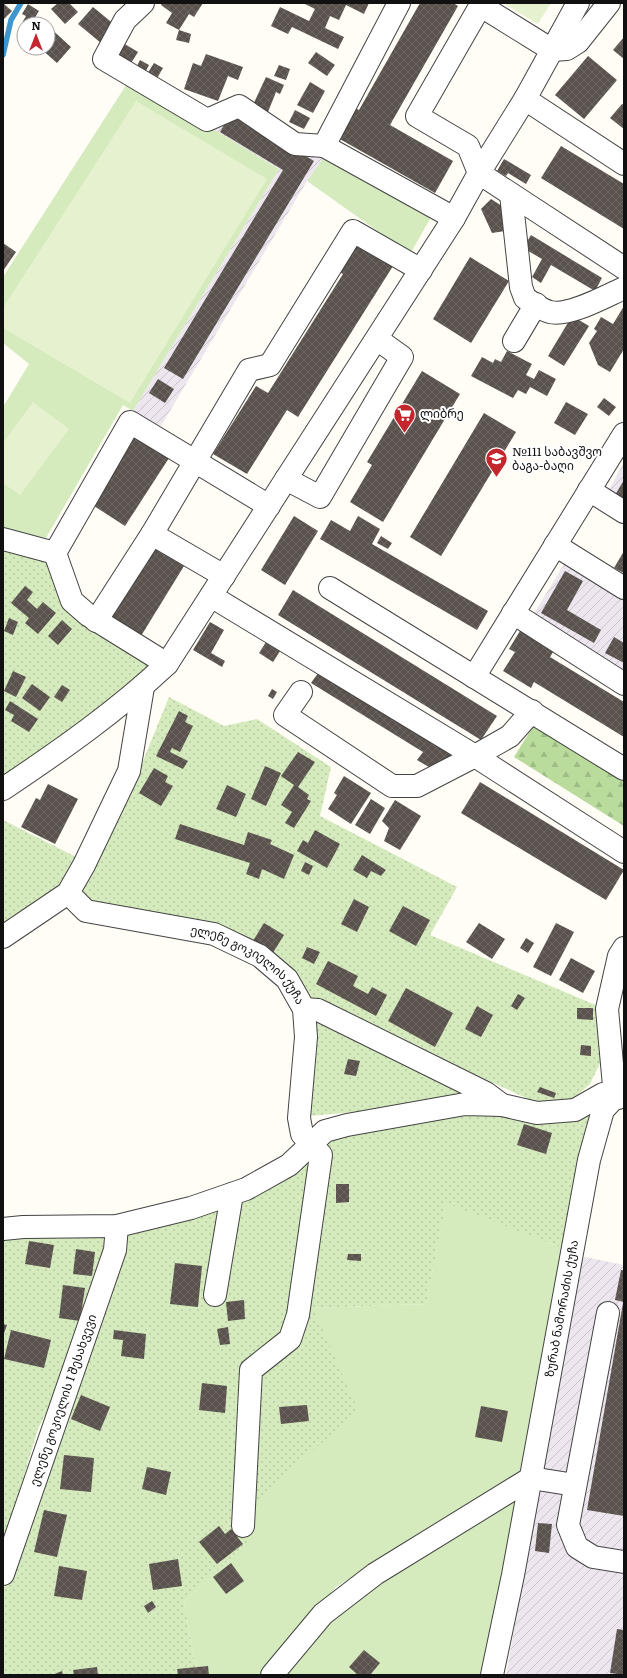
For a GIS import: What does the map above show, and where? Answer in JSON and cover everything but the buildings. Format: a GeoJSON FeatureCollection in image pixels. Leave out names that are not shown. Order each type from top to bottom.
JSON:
{"type":"FeatureCollection","features":[{"type":"Feature","properties":{"kind":"street"},"geometry":{"type":"LineString","coordinates":[[143,3],[125,20],[104,59],[207,120],[239,106],[295,144],[324,146],[454,218]]}},
{"type":"Feature","properties":{"kind":"street"},"geometry":{"type":"LineString","coordinates":[[324,146],[399,3]]}},
{"type":"Feature","properties":{"kind":"street"},"geometry":{"type":"LineString","coordinates":[[3,789],[48,758],[143,687],[167,664],[454,218],[479,173],[525,100],[578,3]]}},
{"type":"Feature","properties":{"kind":"street"},"geometry":{"type":"LineString","coordinates":[[609,3],[578,42],[567,49],[552,50],[481,5],[417,116],[468,146],[479,173],[624,268]]}},
{"type":"Feature","properties":{"kind":"street"},"geometry":{"type":"LineString","coordinates":[[525,100],[624,164]]}},
{"type":"Feature","properties":{"kind":"street"},"geometry":{"type":"LineString","coordinates":[[511,194],[521,287],[525,298],[548,312],[558,313],[572,310],[624,288]]}},
{"type":"Feature","properties":{"kind":"street"},"geometry":{"type":"LineString","coordinates":[[96,621],[196,462],[249,370],[270,365],[353,231],[420,270]]}},
{"type":"Feature","properties":{"kind":"street"},"geometry":{"type":"LineString","coordinates":[[514,340],[536,304]]}},
{"type":"Feature","properties":{"kind":"street"},"geometry":{"type":"LineString","coordinates":[[286,479],[320,498],[402,357],[377,339]]}},
{"type":"Feature","properties":{"kind":"street"},"geometry":{"type":"LineString","coordinates":[[167,664],[88,616],[72,600],[55,553],[130,422],[269,506]]}},
{"type":"Feature","properties":{"kind":"street"},"geometry":{"type":"LineString","coordinates":[[474,676],[624,434]]}},
{"type":"Feature","properties":{"kind":"street"},"geometry":{"type":"LineString","coordinates":[[589,490],[624,512]]}},
{"type":"Feature","properties":{"kind":"street"},"geometry":{"type":"LineString","coordinates":[[152,534],[224,576]]}},
{"type":"Feature","properties":{"kind":"street"},"geometry":{"type":"LineString","coordinates":[[3,539],[55,553]]}},
{"type":"Feature","properties":{"kind":"street"},"geometry":{"type":"LineString","coordinates":[[555,545],[624,588]]}},
{"type":"Feature","properties":{"kind":"street"},"geometry":{"type":"LineString","coordinates":[[330,588],[624,769]]}},
{"type":"Feature","properties":{"kind":"street"},"geometry":{"type":"LineString","coordinates":[[211,596],[475,756],[624,852]]}},
{"type":"Feature","properties":{"kind":"street"},"geometry":{"type":"LineString","coordinates":[[513,613],[624,684]]}},
{"type":"Feature","properties":{"kind":"street"},"geometry":{"type":"LineString","coordinates":[[3,937],[68,893],[84,865],[129,771],[143,687]]}},
{"type":"Feature","properties":{"kind":"street"},"geometry":{"type":"LineString","coordinates":[[302,692],[285,716],[392,786],[418,786],[475,756],[510,736],[532,711]]}},
{"type":"Feature","properties":{"kind":"street","name":"ელენე გოკიელის ქუჩა"},"geometry":{"type":"LineString","coordinates":[[68,893],[86,911],[214,934],[260,956],[287,979],[304,1009],[306,1036],[299,1118],[302,1134],[310,1145],[321,1154],[298,1315],[290,1339],[251,1370],[243,1526]]}},
{"type":"Feature","properties":{"kind":"street"},"geometry":{"type":"LineString","coordinates":[[3,1229],[23,1227],[117,1226],[192,1208],[246,1189],[289,1165],[325,1131],[347,1125],[465,1104],[502,1105],[537,1113],[575,1110],[603,1094],[619,1099],[607,1009],[619,956],[624,948]]}},
{"type":"Feature","properties":{"kind":"street"},"geometry":{"type":"LineString","coordinates":[[304,1009],[318,1010],[486,1093],[502,1105]]}},
{"type":"Feature","properties":{"kind":"street","name":"ზურაბ ნამორაძის ქუჩა"},"geometry":{"type":"LineString","coordinates":[[492,1675],[531,1478],[589,1160],[603,1110],[619,1099]]}},
{"type":"Feature","properties":{"kind":"street"},"geometry":{"type":"LineString","coordinates":[[215,1295],[232,1194]]}},
{"type":"Feature","properties":{"kind":"street","name":"ელენე გოკიელის I შესახვევი"},"geometry":{"type":"LineString","coordinates":[[3,1574],[115,1250],[117,1226]]}},
{"type":"Feature","properties":{"kind":"street"},"geometry":{"type":"LineString","coordinates":[[608,1313],[568,1525],[577,1547],[593,1558],[624,1562]]}},
{"type":"Feature","properties":{"kind":"street"},"geometry":{"type":"LineString","coordinates":[[272,1675],[323,1614],[364,1583],[431,1539],[531,1478],[575,1485]]}},
{"type":"Feature","properties":{"kind":"shaded area"},"geometry":{"type":"Polygon","coordinates":[[[229,113],[326,154],[307,181],[161,426],[133,411],[279,169],[210,128],[229,113]]]}},
{"type":"Feature","properties":{"kind":"shaded area"},"geometry":{"type":"Polygon","coordinates":[[[624,462],[624,506],[606,495],[624,462]]]}},
{"type":"Feature","properties":{"kind":"shaded area"},"geometry":{"type":"Polygon","coordinates":[[[566,561],[624,596],[624,670],[533,615],[566,561]]]}},
{"type":"Feature","properties":{"kind":"shaded area"},"geometry":{"type":"Polygon","coordinates":[[[585,1257],[624,1265],[624,1675],[506,1675],[580,1263],[585,1257]]]}},
{"type":"Feature","properties":{"kind":"green space"},"geometry":{"type":"Polygon","coordinates":[[[503,3],[551,3],[538,24],[503,3]]]}},
{"type":"Feature","properties":{"kind":"green space"},"geometry":{"type":"Polygon","coordinates":[[[130,79],[279,169],[133,411],[123,405],[46,538],[3,528],[3,407],[29,364],[3,343],[3,277],[130,79]]]}},
{"type":"Feature","properties":{"kind":"green space"},"geometry":{"type":"Polygon","coordinates":[[[136,101],[267,179],[130,403],[3,328],[3,308],[136,101]]]}},
{"type":"Feature","properties":{"kind":"green space"},"geometry":{"type":"Polygon","coordinates":[[[326,154],[433,214],[410,254],[307,181],[326,154]]]}},
{"type":"Feature","properties":{"kind":"green space"},"geometry":{"type":"Polygon","coordinates":[[[33,402],[69,429],[20,495],[3,483],[3,443],[33,402]]]}},
{"type":"Feature","properties":{"kind":"green space"},"geometry":{"type":"Polygon","coordinates":[[[3,544],[50,557],[71,606],[158,665],[3,783],[3,544]]]}},
{"type":"Feature","properties":{"kind":"green space"},"geometry":{"type":"Polygon","coordinates":[[[169,697],[224,726],[257,719],[331,767],[320,816],[457,887],[430,935],[598,1006],[602,1059],[590,1084],[574,1098],[546,1107],[307,998],[260,950],[88,905],[78,890],[136,778],[169,697]]]}},
{"type":"Feature","properties":{"kind":"green space"},"geometry":{"type":"Polygon","coordinates":[[[537,720],[624,774],[624,826],[514,757],[537,720]]]}},
{"type":"Feature","properties":{"kind":"green space"},"geometry":{"type":"Polygon","coordinates":[[[3,820],[78,858],[57,890],[3,929],[3,820]]]}},
{"type":"Feature","properties":{"kind":"green space"},"geometry":{"type":"Polygon","coordinates":[[[316,1015],[477,1094],[424,1106],[308,1116],[316,1015]]]}},
{"type":"Feature","properties":{"kind":"green space"},"geometry":{"type":"Polygon","coordinates":[[[481,1112],[544,1122],[590,1115],[565,1249],[446,1203],[426,1304],[313,1308],[358,1410],[248,1509],[248,1542],[184,1602],[197,1675],[3,1675],[3,1591],[129,1232],[322,1147],[336,1137],[481,1112]]]}},
{"type":"Feature","properties":{"kind":"green space"},"geometry":{"type":"Polygon","coordinates":[[[446,1202],[565,1249],[523,1469],[336,1587],[262,1675],[197,1675],[184,1602],[248,1542],[248,1509],[313,1308],[426,1304],[446,1202]]]}},
{"type":"Feature","properties":{"kind":"green space"},"geometry":{"type":"Polygon","coordinates":[[[96,1234],[109,1240],[65,1376],[38,1429],[3,1546],[3,1236],[96,1234]]]}},
{"type":"Feature","properties":{"kind":"green space"},"geometry":{"type":"Polygon","coordinates":[[[522,1490],[484,1675],[281,1675],[333,1614],[522,1490]]]}},
{"type":"Feature","properties":{"kind":"waterway"},"geometry":{"type":"LineString","coordinates":[[3,55],[11,20],[21,3]]}},
{"type":"Feature","properties":{"kind":"place","name":"ლიბრე"},"geometry":{"type":"Point","coordinates":[404,434]}},
{"type":"Feature","properties":{"kind":"place","name":"№111 საბავშვო ბაგა-ბაღი"},"geometry":{"type":"Point","coordinates":[497,478]}}]}
